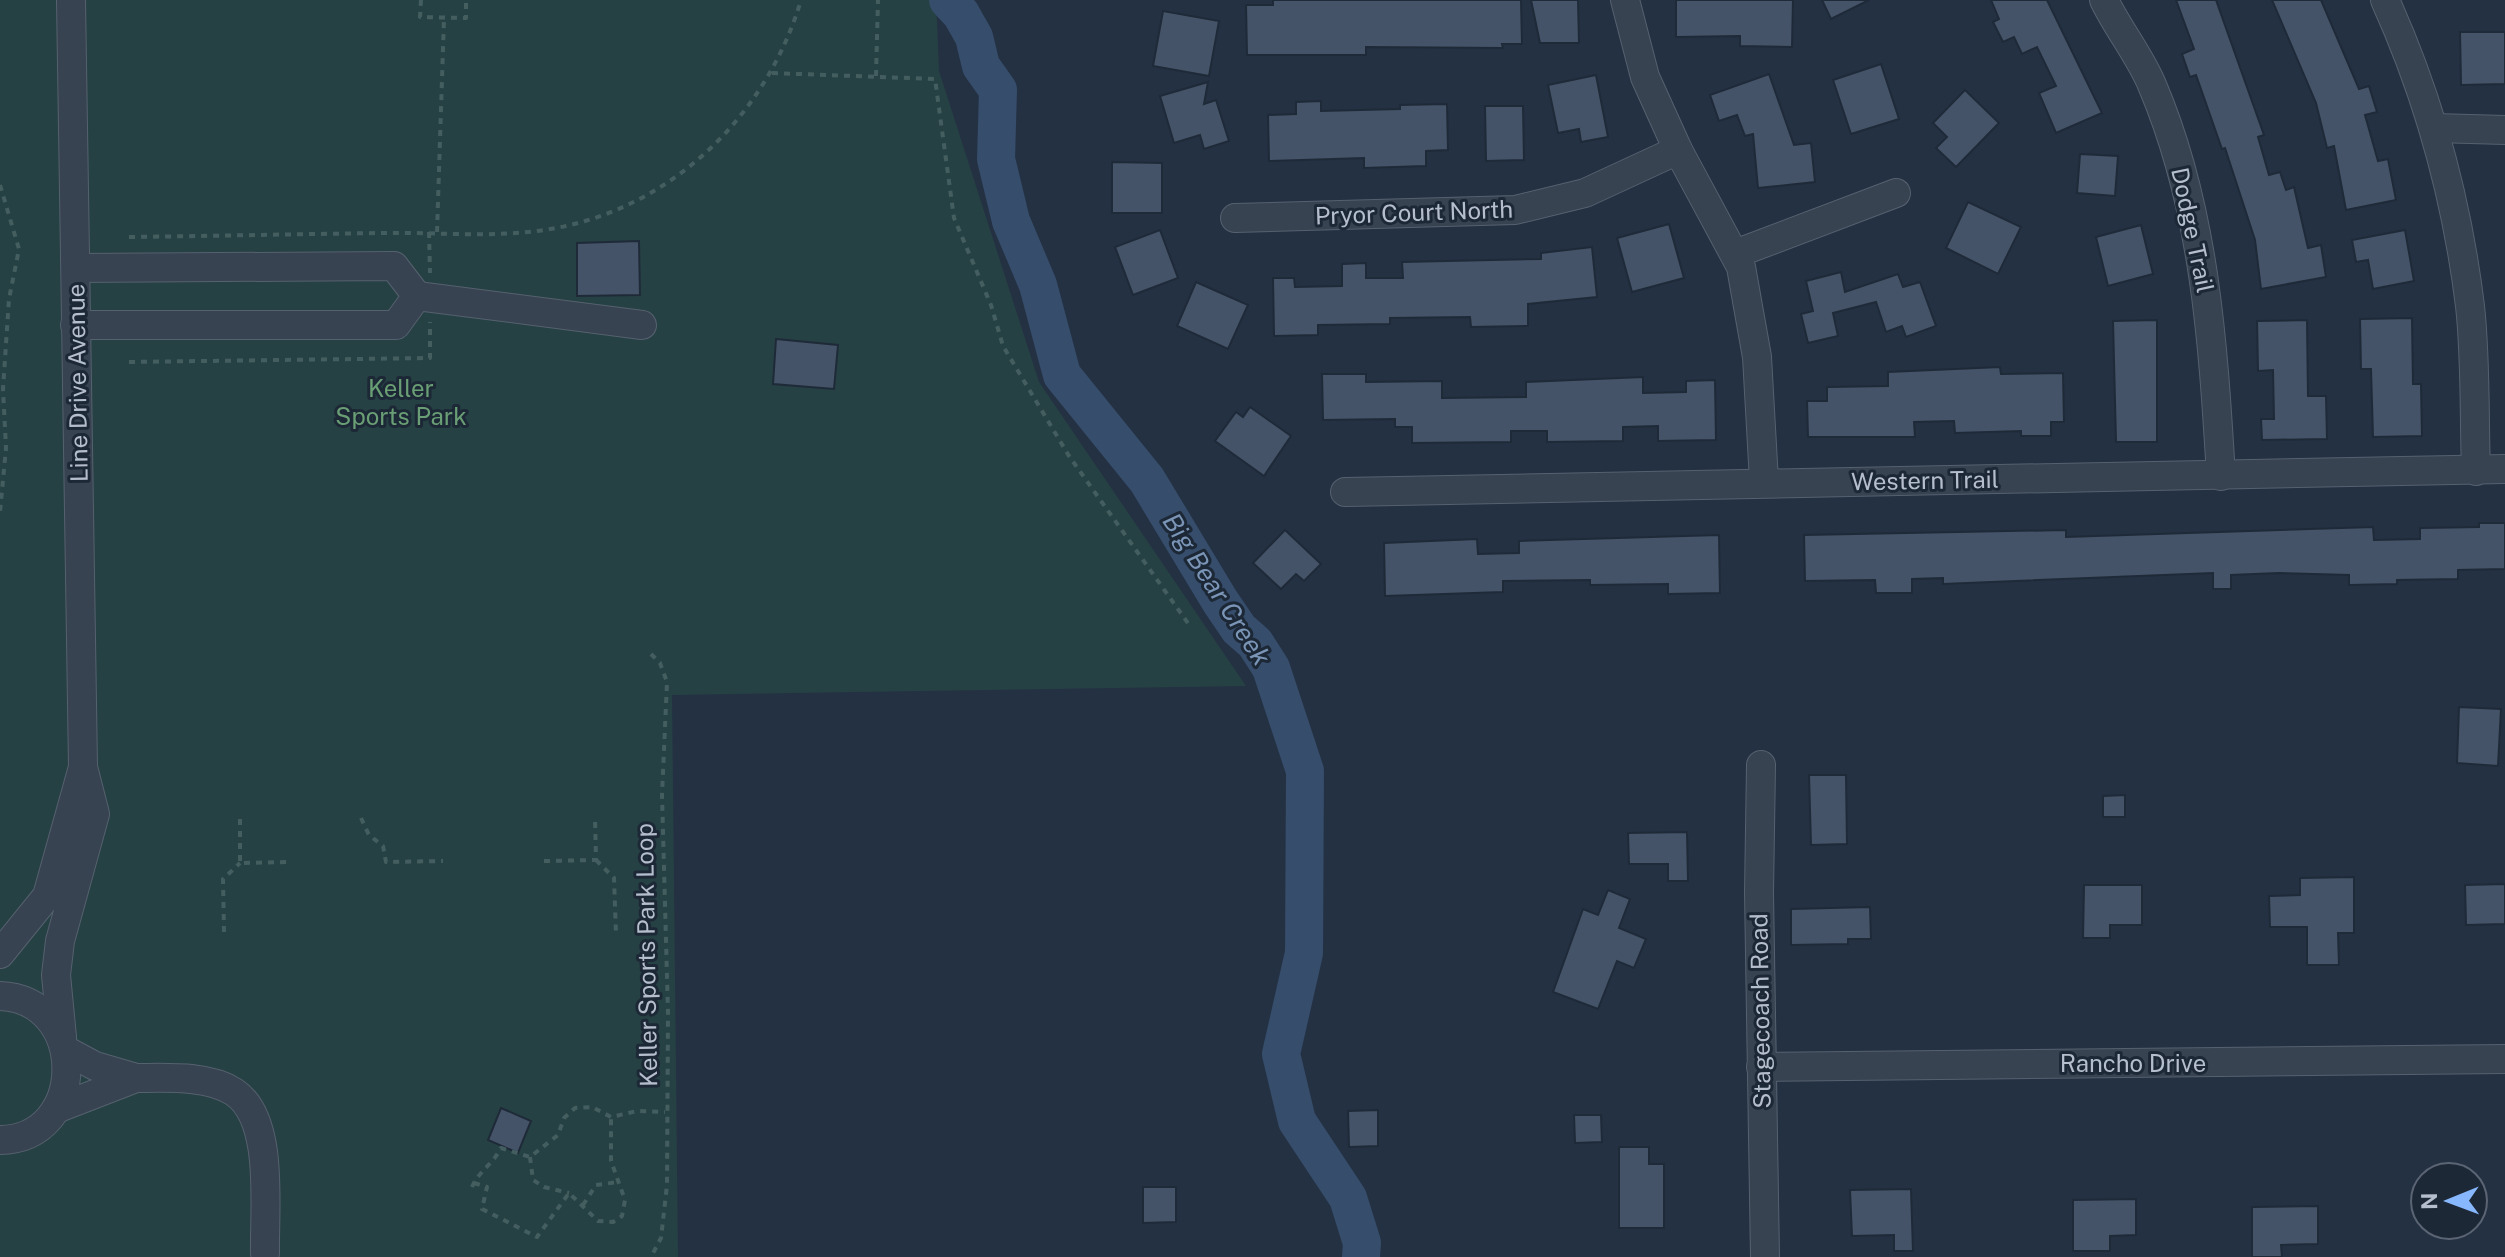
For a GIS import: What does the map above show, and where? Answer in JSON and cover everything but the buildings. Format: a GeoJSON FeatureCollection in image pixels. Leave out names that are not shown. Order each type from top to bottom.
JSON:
{"type":"FeatureCollection","features":[{"type":"Feature","properties":{"kind":"street","name":"Line Drive Avenue"},"geometry":{"type":"LineString","coordinates":[[71,0],[83,767]]}},
{"type":"Feature","properties":{"kind":"street"},"geometry":{"type":"LineString","coordinates":[[1625,0],[1645,77],[1678,150],[1741,267],[1757,357],[1764,481]]}},
{"type":"Feature","properties":{"kind":"street","name":"Dodge Trail"},"geometry":{"type":"LineString","coordinates":[[2104,0],[2152,84],[2181,166],[2213,332],[2221,476]]}},
{"type":"Feature","properties":{"kind":"street"},"geometry":{"type":"LineString","coordinates":[[2385,0],[2435,128],[2470,307],[2476,471]]}},
{"type":"Feature","properties":{"kind":"street"},"geometry":{"type":"LineString","coordinates":[[2435,128],[2505,130]]}},
{"type":"Feature","properties":{"kind":"street","name":"Pryor Court North"},"geometry":{"type":"LineString","coordinates":[[1235,218],[1515,210],[1585,193],[1678,150]]}},
{"type":"Feature","properties":{"kind":"street"},"geometry":{"type":"LineString","coordinates":[[1735,254],[1896,193]]}},
{"type":"Feature","properties":{"kind":"street"},"geometry":{"type":"LineString","coordinates":[[76,268],[394,266],[417,296],[642,325]]}},
{"type":"Feature","properties":{"kind":"street"},"geometry":{"type":"LineString","coordinates":[[75,325],[396,325],[417,296]]}},
{"type":"Feature","properties":{"kind":"street","name":"Western Trail"},"geometry":{"type":"LineString","coordinates":[[1345,492],[1764,481],[2221,476],[2505,469]]}},
{"type":"Feature","properties":{"kind":"street","name":"Stagecoach Road"},"geometry":{"type":"LineString","coordinates":[[1761,765],[1761,1067],[1765,1257]]}},
{"type":"Feature","properties":{"kind":"street"},"geometry":{"type":"LineString","coordinates":[[0,954],[47,896],[83,767]]}},
{"type":"Feature","properties":{"kind":"street"},"geometry":{"type":"LineString","coordinates":[[0,1140],[25,1135],[43,1124],[56,1109],[65,1091],[69,1071],[56,975],[60,941],[95,814],[83,767]]}},
{"type":"Feature","properties":{"kind":"street"},"geometry":{"type":"LineString","coordinates":[[0,996],[31,1004],[49,1018],[64,1044],[95,1066],[136,1078],[206,1082],[234,1092],[252,1110],[261,1131],[265,1253]]}},
{"type":"Feature","properties":{"kind":"street","name":"Rancho Drive"},"geometry":{"type":"LineString","coordinates":[[1761,1067],[2505,1059]]}},
{"type":"Feature","properties":{"kind":"street"},"geometry":{"type":"LineString","coordinates":[[56,1109],[136,1078]]}},
{"type":"Feature","properties":{"kind":"path"},"geometry":{"type":"LineString","coordinates":[[421,0],[420,17],[444,18],[466,18],[466,0]]}},
{"type":"Feature","properties":{"kind":"path"},"geometry":{"type":"LineString","coordinates":[[129,237],[543,231],[622,208],[667,183],[708,152],[737,122],[772,73],[789,39],[801,0]]}},
{"type":"Feature","properties":{"kind":"path"},"geometry":{"type":"LineString","coordinates":[[876,76],[878,0]]}},
{"type":"Feature","properties":{"kind":"path"},"geometry":{"type":"LineString","coordinates":[[437,232],[444,18]]}},
{"type":"Feature","properties":{"kind":"path"},"geometry":{"type":"LineString","coordinates":[[772,73],[935,79],[954,218],[991,305],[1003,346],[1069,456],[1190,626]]}},
{"type":"Feature","properties":{"kind":"path"},"geometry":{"type":"LineString","coordinates":[[0,185],[19,249],[9,299],[3,389],[6,448],[0,512]]}},
{"type":"Feature","properties":{"kind":"path","name":"Keller Sports Park Loop"},"geometry":{"type":"LineString","coordinates":[[651,654],[660,663],[667,682],[662,795],[667,891],[667,1185],[661,1238],[651,1257]]}},
{"type":"Feature","properties":{"kind":"path"},"geometry":{"type":"LineString","coordinates":[[595,817],[596,860],[614,878],[616,934]]}},
{"type":"Feature","properties":{"kind":"path"},"geometry":{"type":"LineString","coordinates":[[361,818],[369,835],[383,846],[386,862],[443,861]]}},
{"type":"Feature","properties":{"kind":"path"},"geometry":{"type":"LineString","coordinates":[[240,819],[240,863]]}},
{"type":"Feature","properties":{"kind":"path"},"geometry":{"type":"LineString","coordinates":[[544,861],[596,860]]}},
{"type":"Feature","properties":{"kind":"path"},"geometry":{"type":"LineString","coordinates":[[224,932],[223,879],[240,863],[291,862]]}},
{"type":"Feature","properties":{"kind":"path"},"geometry":{"type":"LineString","coordinates":[[530,1157],[558,1135],[564,1118],[575,1108],[592,1107],[611,1117],[637,1111],[665,1112]]}},
{"type":"Feature","properties":{"kind":"path"},"geometry":{"type":"LineString","coordinates":[[530,1157],[533,1180],[544,1187],[569,1193],[598,1221],[613,1222],[622,1216],[625,1200],[611,1161],[611,1117]]}},
{"type":"Feature","properties":{"kind":"path"},"geometry":{"type":"LineString","coordinates":[[530,1157],[501,1148],[495,1161],[473,1185],[487,1187],[482,1209],[537,1237],[569,1193]]}},
{"type":"Feature","properties":{"kind":"path"},"geometry":{"type":"LineString","coordinates":[[583,1205],[596,1185],[618,1182]]}},
{"type":"Feature","properties":{"kind":"green space","name":"Keller Sports Park"},"geometry":{"type":"Polygon","coordinates":[[[0,0],[936,0],[939,71],[1039,382],[1246,686],[672,695],[678,1257],[0,1257],[0,0]]]}},
{"type":"Feature","properties":{"kind":"waterway","name":"Big Bear Creek"},"geometry":{"type":"LineString","coordinates":[[948,0],[961,14],[974,37],[981,66],[998,90],[996,159],[1011,221],[1038,285],[1062,375],[1147,480],[1220,601],[1239,629],[1255,643],[1271,668],[1305,771],[1304,953],[1281,1054],[1297,1121],[1348,1198],[1362,1243],[1361,1257]]}}]}
